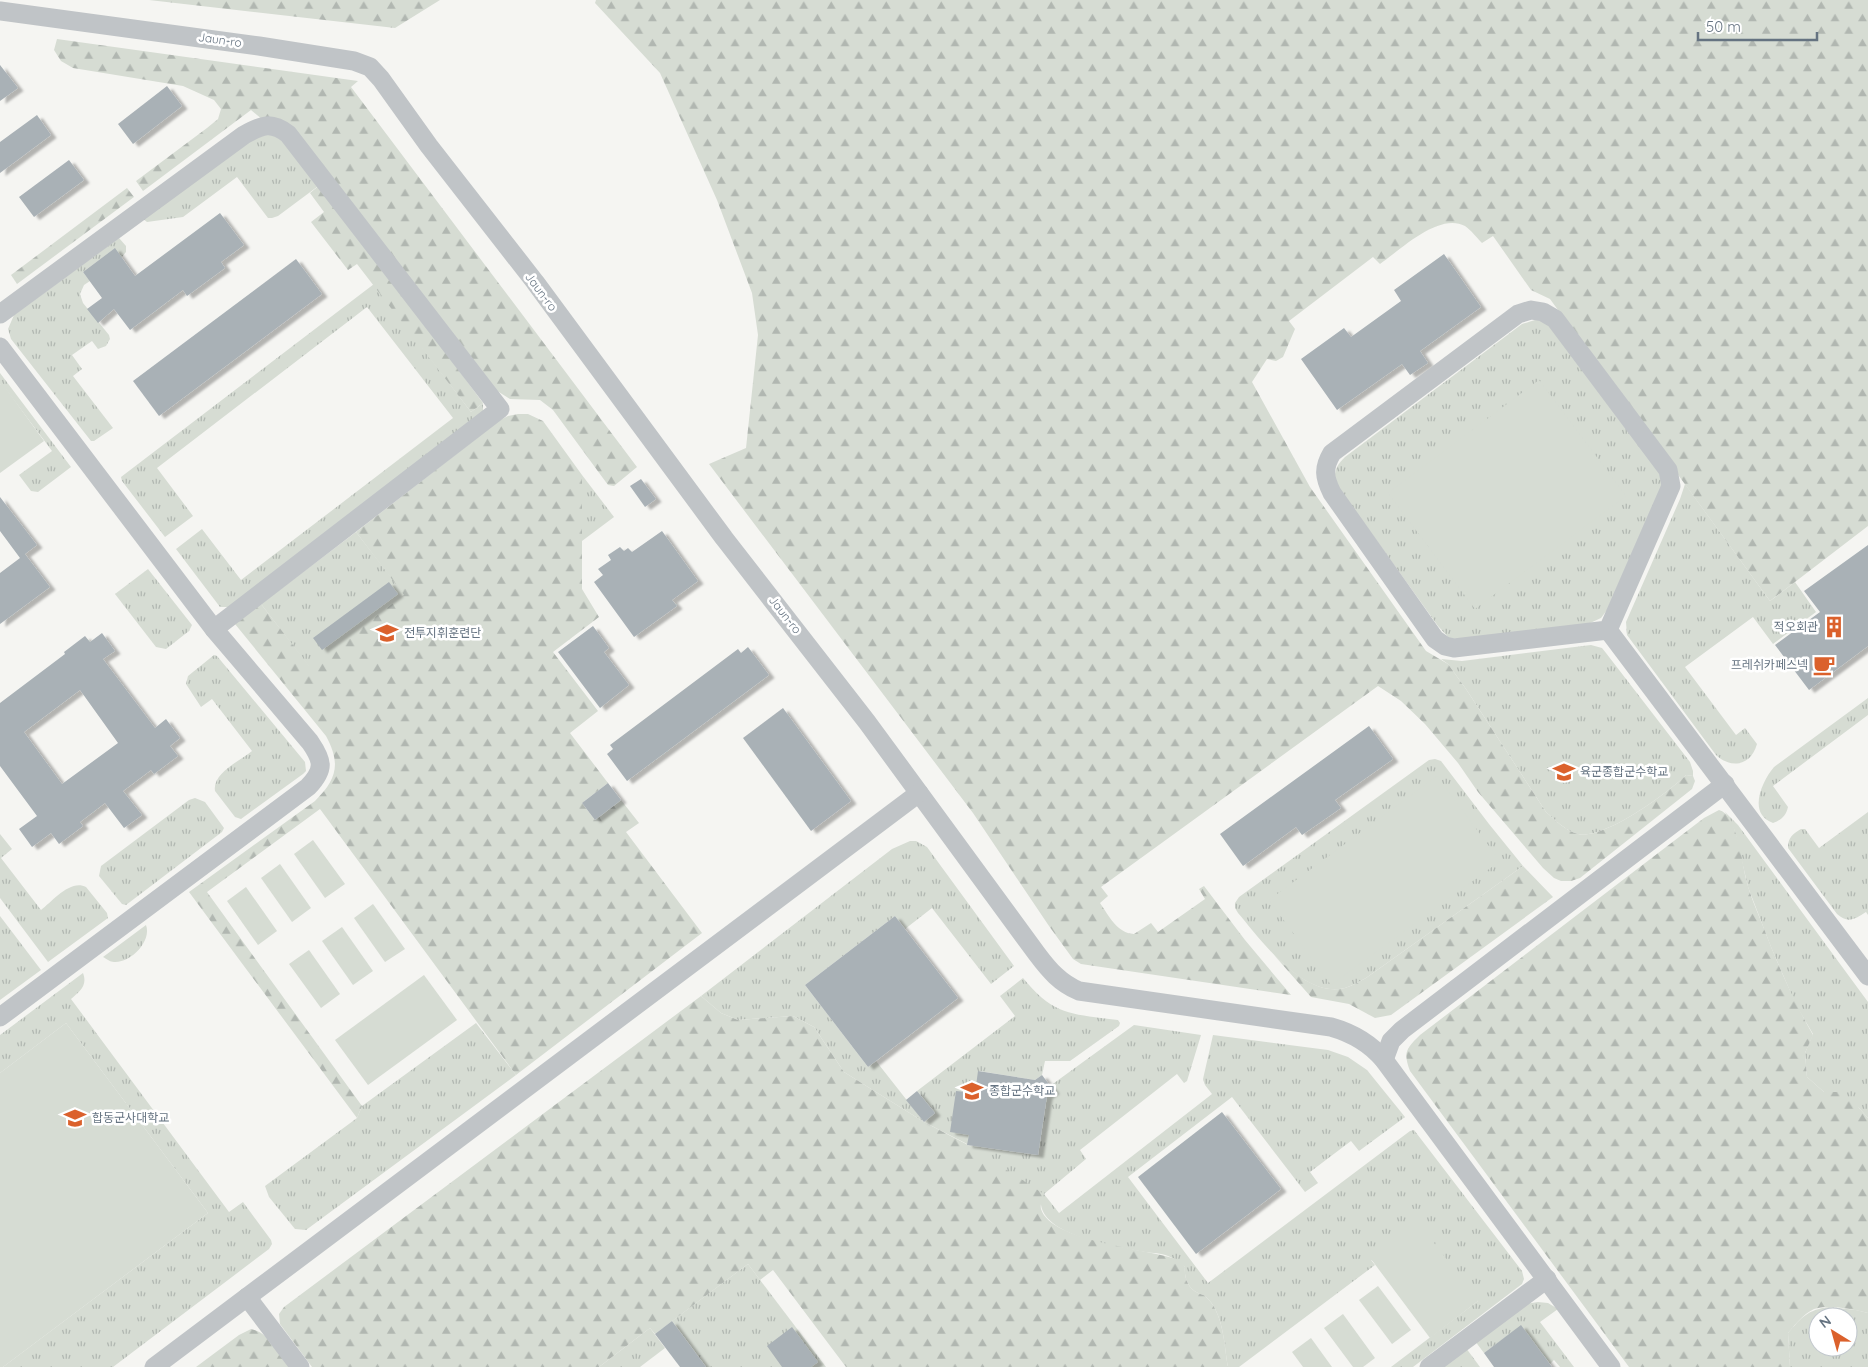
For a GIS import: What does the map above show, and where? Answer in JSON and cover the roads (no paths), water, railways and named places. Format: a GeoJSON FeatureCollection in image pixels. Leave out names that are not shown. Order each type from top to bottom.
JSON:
{"type":"FeatureCollection","features":[{"type":"Feature","properties":{"kind":"street","name":"Jaun-ro"},"geometry":{"type":"LineString","coordinates":[[0,10],[259,46],[354,61],[370,67],[381,79],[428,146],[535,282],[724,538],[861,714],[1036,954],[1056,978],[1067,986],[1079,991],[1331,1027],[1352,1034]]}},
{"type":"Feature","properties":{"kind":"street"},"geometry":{"type":"LineString","coordinates":[[0,314],[244,135],[268,125],[279,127],[288,134],[500,409],[214,629]]}},
{"type":"Feature","properties":{"kind":"street"},"geometry":{"type":"LineString","coordinates":[[1531,310],[1543,312],[1555,319],[1668,470],[1670,478],[1671,486],[1608,630],[1454,648],[1445,646],[1435,639],[1332,493],[1324,472],[1326,463],[1332,453],[1506,322],[1518,314],[1531,310]]}},
{"type":"Feature","properties":{"kind":"street"},"geometry":{"type":"LineString","coordinates":[[0,347],[214,629],[319,754],[321,764],[318,776],[308,787],[0,1017]]}},
{"type":"Feature","properties":{"kind":"street"},"geometry":{"type":"LineString","coordinates":[[1608,630],[1868,976]]}},
{"type":"Feature","properties":{"kind":"street"},"geometry":{"type":"LineString","coordinates":[[1384,1060],[1388,1047],[1397,1034],[1725,784]]}},
{"type":"Feature","properties":{"kind":"street"},"geometry":{"type":"LineString","coordinates":[[154,1367],[919,793]]}},
{"type":"Feature","properties":{"kind":"street"},"geometry":{"type":"LineString","coordinates":[[1352,1034],[1370,1036],[1397,1034]]}},
{"type":"Feature","properties":{"kind":"street"},"geometry":{"type":"LineString","coordinates":[[1352,1034],[1373,1049],[1384,1060],[1611,1367]]}},
{"type":"Feature","properties":{"kind":"street"},"geometry":{"type":"LineString","coordinates":[[1429,1367],[1547,1279]]}},
{"type":"Feature","properties":{"kind":"street"},"geometry":{"type":"LineString","coordinates":[[247,1297],[300,1367]]}},
{"type":"Feature","properties":{"kind":"place","name":"적오회관"},"geometry":{"type":"Point","coordinates":[1834,627]}},
{"type":"Feature","properties":{"kind":"place","name":"전투지휘훈련단"},"geometry":{"type":"Point","coordinates":[387,633]}},
{"type":"Feature","properties":{"kind":"place","name":"프레쉬카페스넥"},"geometry":{"type":"Point","coordinates":[1824,665]}},
{"type":"Feature","properties":{"kind":"place","name":"육군종합군수학교"},"geometry":{"type":"Point","coordinates":[1564,772]}},
{"type":"Feature","properties":{"kind":"place","name":"종합군수학교"},"geometry":{"type":"Point","coordinates":[972,1091]}},
{"type":"Feature","properties":{"kind":"place","name":"합동군사대학교"},"geometry":{"type":"Point","coordinates":[75,1118]}}]}
